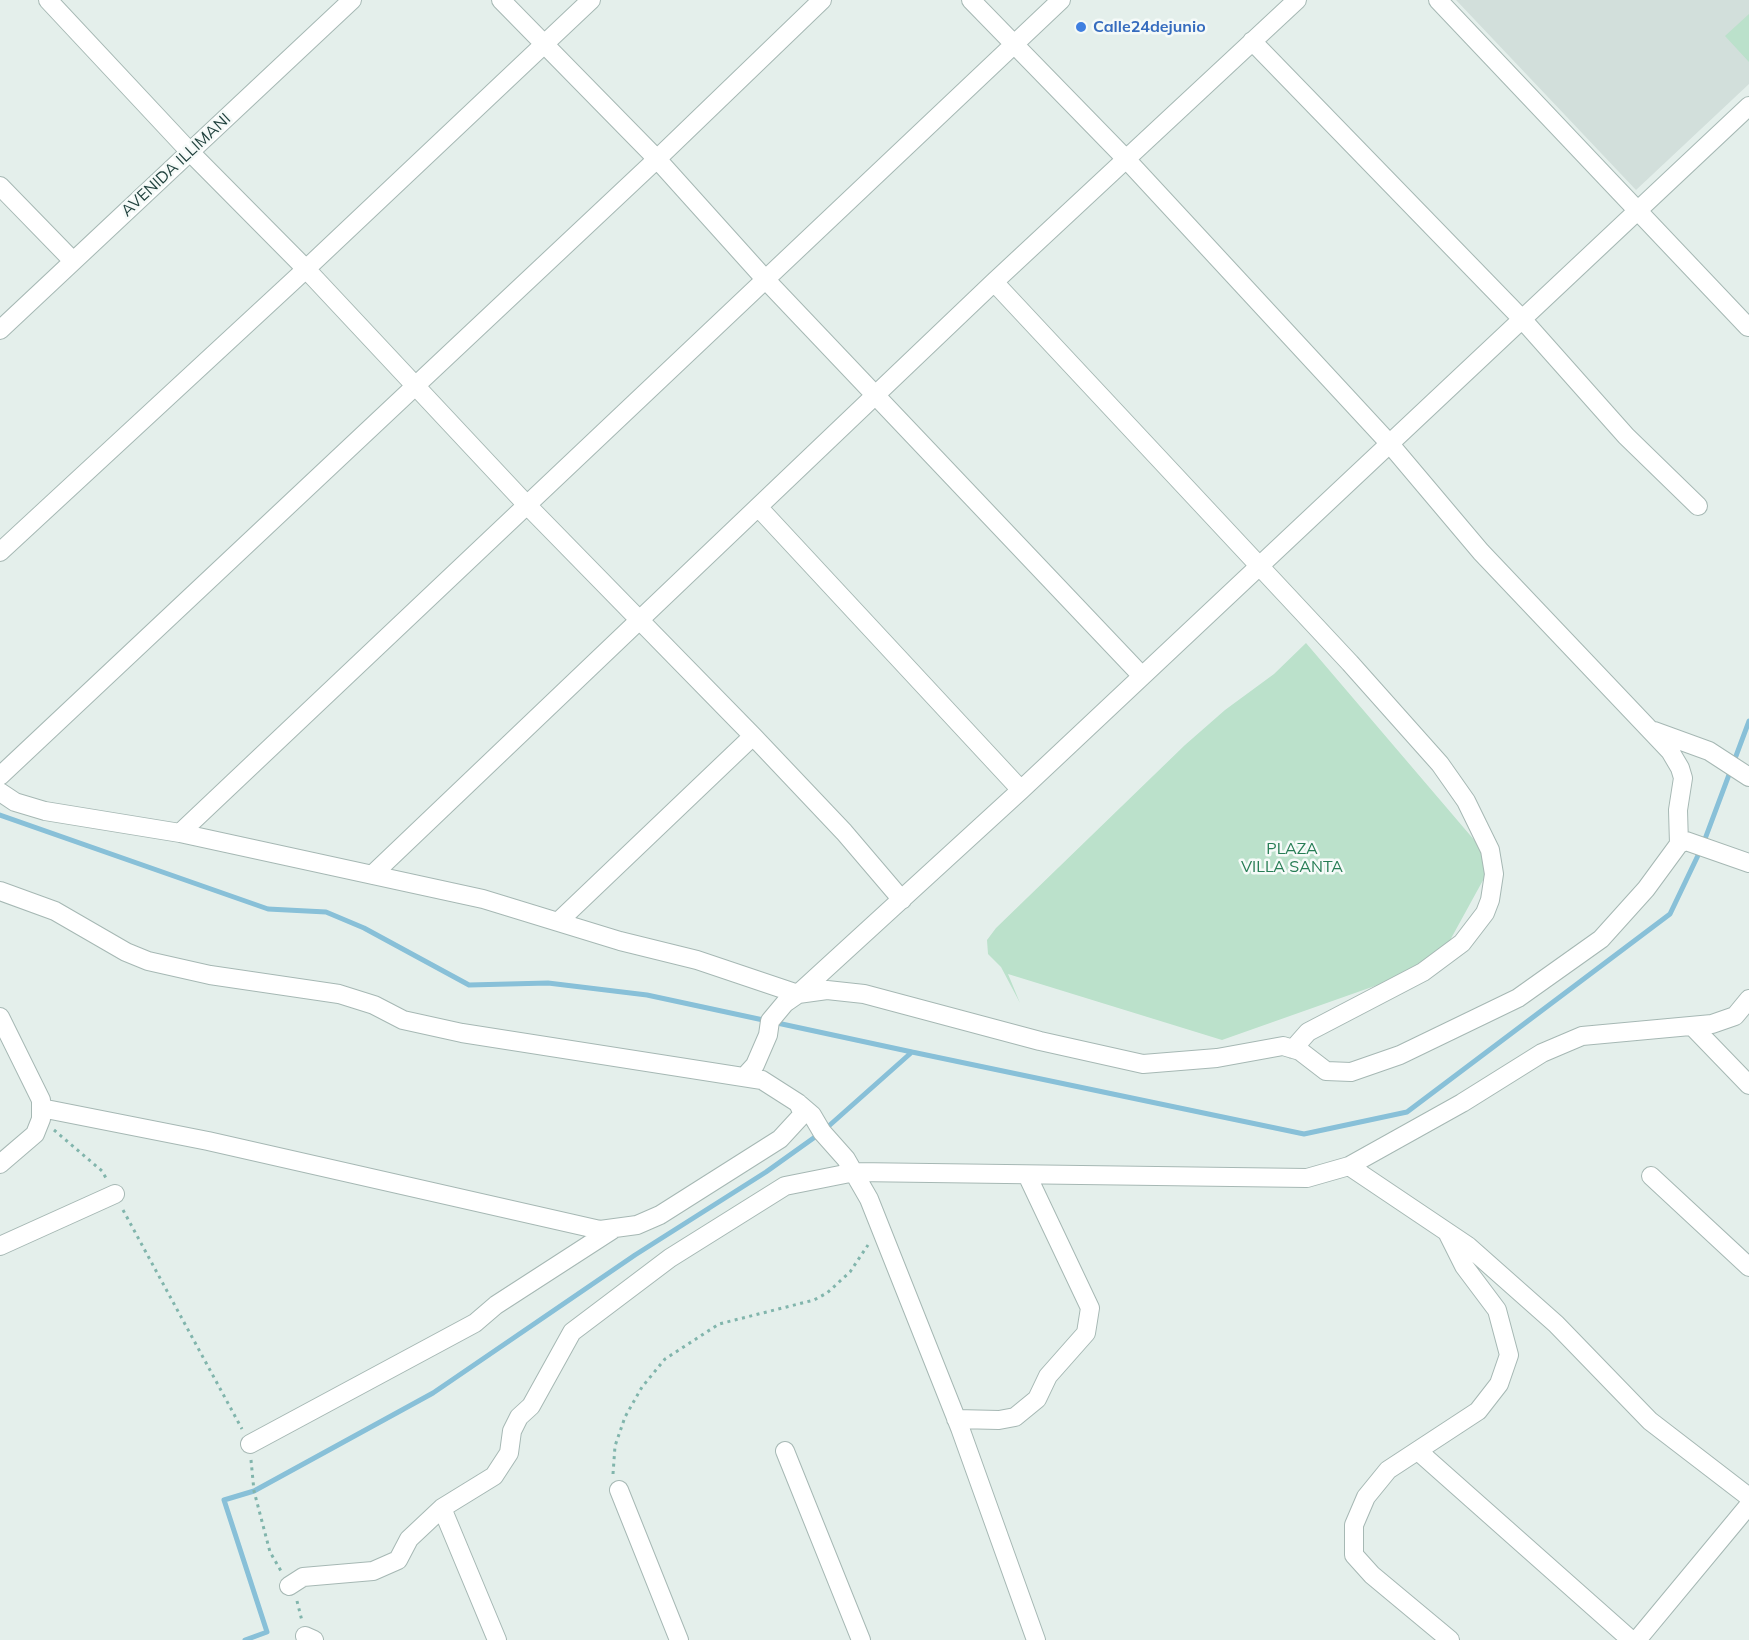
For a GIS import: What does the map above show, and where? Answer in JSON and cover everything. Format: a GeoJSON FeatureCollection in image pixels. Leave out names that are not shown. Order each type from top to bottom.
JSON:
{"type":"FeatureCollection","features":[{"type":"Feature","properties":{"kind":"street"},"geometry":{"type":"LineString","coordinates":[[48,0],[191,153],[306,269],[526,504],[753,736],[844,832],[902,900]]}},
{"type":"Feature","properties":{"kind":"street","name":"AVENIDA ILLIMANI"},"geometry":{"type":"LineString","coordinates":[[0,330],[352,0]]}},
{"type":"Feature","properties":{"kind":"street"},"geometry":{"type":"LineString","coordinates":[[501,0],[657,159],[765,279],[1142,676]]}},
{"type":"Feature","properties":{"kind":"street"},"geometry":{"type":"LineString","coordinates":[[0,552],[306,269],[591,0]]}},
{"type":"Feature","properties":{"kind":"street"},"geometry":{"type":"LineString","coordinates":[[0,776],[657,159],[822,0]]}},
{"type":"Feature","properties":{"kind":"street"},"geometry":{"type":"LineString","coordinates":[[971,0],[1126,160],[1389,443],[1481,552],[1676,759],[1683,778],[1678,810],[1679,844]]}},
{"type":"Feature","properties":{"kind":"street"},"geometry":{"type":"LineString","coordinates":[[180,833],[1061,0]]}},
{"type":"Feature","properties":{"kind":"street"},"geometry":{"type":"LineString","coordinates":[[372,875],[994,282],[1297,0]]}},
{"type":"Feature","properties":{"kind":"street"},"geometry":{"type":"LineString","coordinates":[[1438,0],[1748,327]]}},
{"type":"Feature","properties":{"kind":"street"},"geometry":{"type":"LineString","coordinates":[[1252,41],[1522,319],[1626,436],[1698,506]]}},
{"type":"Feature","properties":{"kind":"street"},"geometry":{"type":"LineString","coordinates":[[745,1076],[755,1065],[762,1050],[770,1021],[785,1003],[798,994],[1021,790],[1749,106]]}},
{"type":"Feature","properties":{"kind":"street"},"geometry":{"type":"LineString","coordinates":[[0,186],[73,261]]}},
{"type":"Feature","properties":{"kind":"street"},"geometry":{"type":"LineString","coordinates":[[994,282],[1260,566],[1440,764],[1479,825],[1490,850],[1494,874],[1490,900],[1474,928],[1450,954],[1392,990],[1308,1032],[1293,1049]]}},
{"type":"Feature","properties":{"kind":"street"},"geometry":{"type":"LineString","coordinates":[[759,508],[1021,790]]}},
{"type":"Feature","properties":{"kind":"street"},"geometry":{"type":"LineString","coordinates":[[1649,729],[1708,751],[1749,777]]}},
{"type":"Feature","properties":{"kind":"street"},"geometry":{"type":"LineString","coordinates":[[559,921],[753,736]]}},
{"type":"Feature","properties":{"kind":"street"},"geometry":{"type":"LineString","coordinates":[[0,792],[15,802],[45,811],[180,833],[483,899],[620,941],[697,960],[798,994],[827,990],[864,994],[1040,1041],[1143,1064],[1217,1058],[1282,1046],[1300,1051],[1326,1071],[1351,1072],[1400,1055],[1518,998],[1601,939],[1646,889],[1679,844],[1686,841],[1749,863]]}},
{"type":"Feature","properties":{"kind":"street"},"geometry":{"type":"LineString","coordinates":[[0,891],[55,911],[126,952],[148,961],[210,975],[339,994],[374,1005],[403,1020],[462,1033],[745,1076],[762,1080],[798,1103],[812,1115],[822,1132],[855,1172],[877,1221],[956,1419],[1036,1640]]}},
{"type":"Feature","properties":{"kind":"street"},"geometry":{"type":"LineString","coordinates":[[289,1586],[303,1577],[373,1571],[398,1560],[409,1539],[442,1509],[494,1476],[509,1453],[512,1431],[519,1417],[531,1406],[572,1332],[670,1258],[785,1186],[855,1172],[1307,1178],[1349,1166],[1462,1103],[1542,1053],[1582,1036],[1712,1024],[1735,1016],[1749,999]]}},
{"type":"Feature","properties":{"kind":"street"},"geometry":{"type":"LineString","coordinates":[[0,1017],[29,1071],[41,1100],[41,1114],[35,1134],[0,1164]]}},
{"type":"Feature","properties":{"kind":"street"},"geometry":{"type":"LineString","coordinates":[[1692,1026],[1749,1085]]}},
{"type":"Feature","properties":{"kind":"street"},"geometry":{"type":"LineString","coordinates":[[41,1114],[208,1141],[558,1222],[612,1230],[637,1225],[660,1215],[780,1139],[803,1114],[798,1103]]}},
{"type":"Feature","properties":{"kind":"street"},"geometry":{"type":"LineString","coordinates":[[1349,1166],[1468,1246],[1556,1324],[1650,1421],[1749,1497]]}},
{"type":"Feature","properties":{"kind":"street"},"geometry":{"type":"LineString","coordinates":[[956,1419],[999,1420],[1015,1417],[1037,1399],[1048,1376],[1086,1333],[1090,1308],[1027,1175]]}},
{"type":"Feature","properties":{"kind":"street"},"geometry":{"type":"LineString","coordinates":[[1651,1176],[1749,1267]]}},
{"type":"Feature","properties":{"kind":"street"},"geometry":{"type":"LineString","coordinates":[[0,1246],[115,1194]]}},
{"type":"Feature","properties":{"kind":"street"},"geometry":{"type":"LineString","coordinates":[[250,1444],[475,1323],[496,1305],[612,1230]]}},
{"type":"Feature","properties":{"kind":"street"},"geometry":{"type":"LineString","coordinates":[[1446,1232],[1464,1266],[1497,1310],[1509,1355],[1499,1384],[1478,1411],[1388,1470],[1366,1497],[1354,1525],[1354,1555],[1372,1575],[1450,1640]]}},
{"type":"Feature","properties":{"kind":"street"},"geometry":{"type":"LineString","coordinates":[[785,1451],[861,1640]]}},
{"type":"Feature","properties":{"kind":"street"},"geometry":{"type":"LineString","coordinates":[[1418,1451],[1631,1640]]}},
{"type":"Feature","properties":{"kind":"street"},"geometry":{"type":"LineString","coordinates":[[619,1490],[679,1640]]}},
{"type":"Feature","properties":{"kind":"street"},"geometry":{"type":"LineString","coordinates":[[1637,1640],[1749,1505]]}},
{"type":"Feature","properties":{"kind":"street"},"geometry":{"type":"LineString","coordinates":[[442,1509],[497,1640]]}},
{"type":"Feature","properties":{"kind":"path"},"geometry":{"type":"LineString","coordinates":[[41,1114],[102,1171],[250,1444],[254,1491],[270,1552],[298,1602],[310,1638]]}},
{"type":"Feature","properties":{"kind":"path"},"geometry":{"type":"LineString","coordinates":[[619,1490],[612,1465],[619,1431],[642,1387],[665,1359],[719,1324],[814,1300],[828,1293],[860,1259],[877,1221]]}},
{"type":"Feature","properties":{"kind":"shaded area"},"geometry":{"type":"Polygon","coordinates":[[[1456,0],[1749,0],[1749,84],[1636,190],[1456,0]]]}},
{"type":"Feature","properties":{"kind":"green space"},"geometry":{"type":"Polygon","coordinates":[[[1749,14],[1749,62],[1725,36],[1749,14]]]}},
{"type":"Feature","properties":{"kind":"green space","name":"PLAZA VILLA SANTA"},"geometry":{"type":"Polygon","coordinates":[[[1306,643],[1493,862],[1437,964],[1222,1040],[1008,974],[1020,1003],[1001,967],[988,954],[987,940],[996,928],[1185,745],[1225,710],[1274,674],[1306,643]]]}},
{"type":"Feature","properties":{"kind":"waterway"},"geometry":{"type":"LineString","coordinates":[[245,1640],[267,1632],[224,1500],[254,1491],[433,1393],[635,1255],[766,1172],[822,1132],[912,1052],[1304,1134],[1407,1112],[1670,914],[1702,847],[1749,721]]}},
{"type":"Feature","properties":{"kind":"waterway"},"geometry":{"type":"LineString","coordinates":[[0,815],[268,909],[326,912],[364,928],[469,985],[548,983],[647,995],[912,1052]]}},
{"type":"Feature","properties":{"kind":"place","name":"Calle24dejunio"},"geometry":{"type":"Point","coordinates":[1081,27]}}]}
